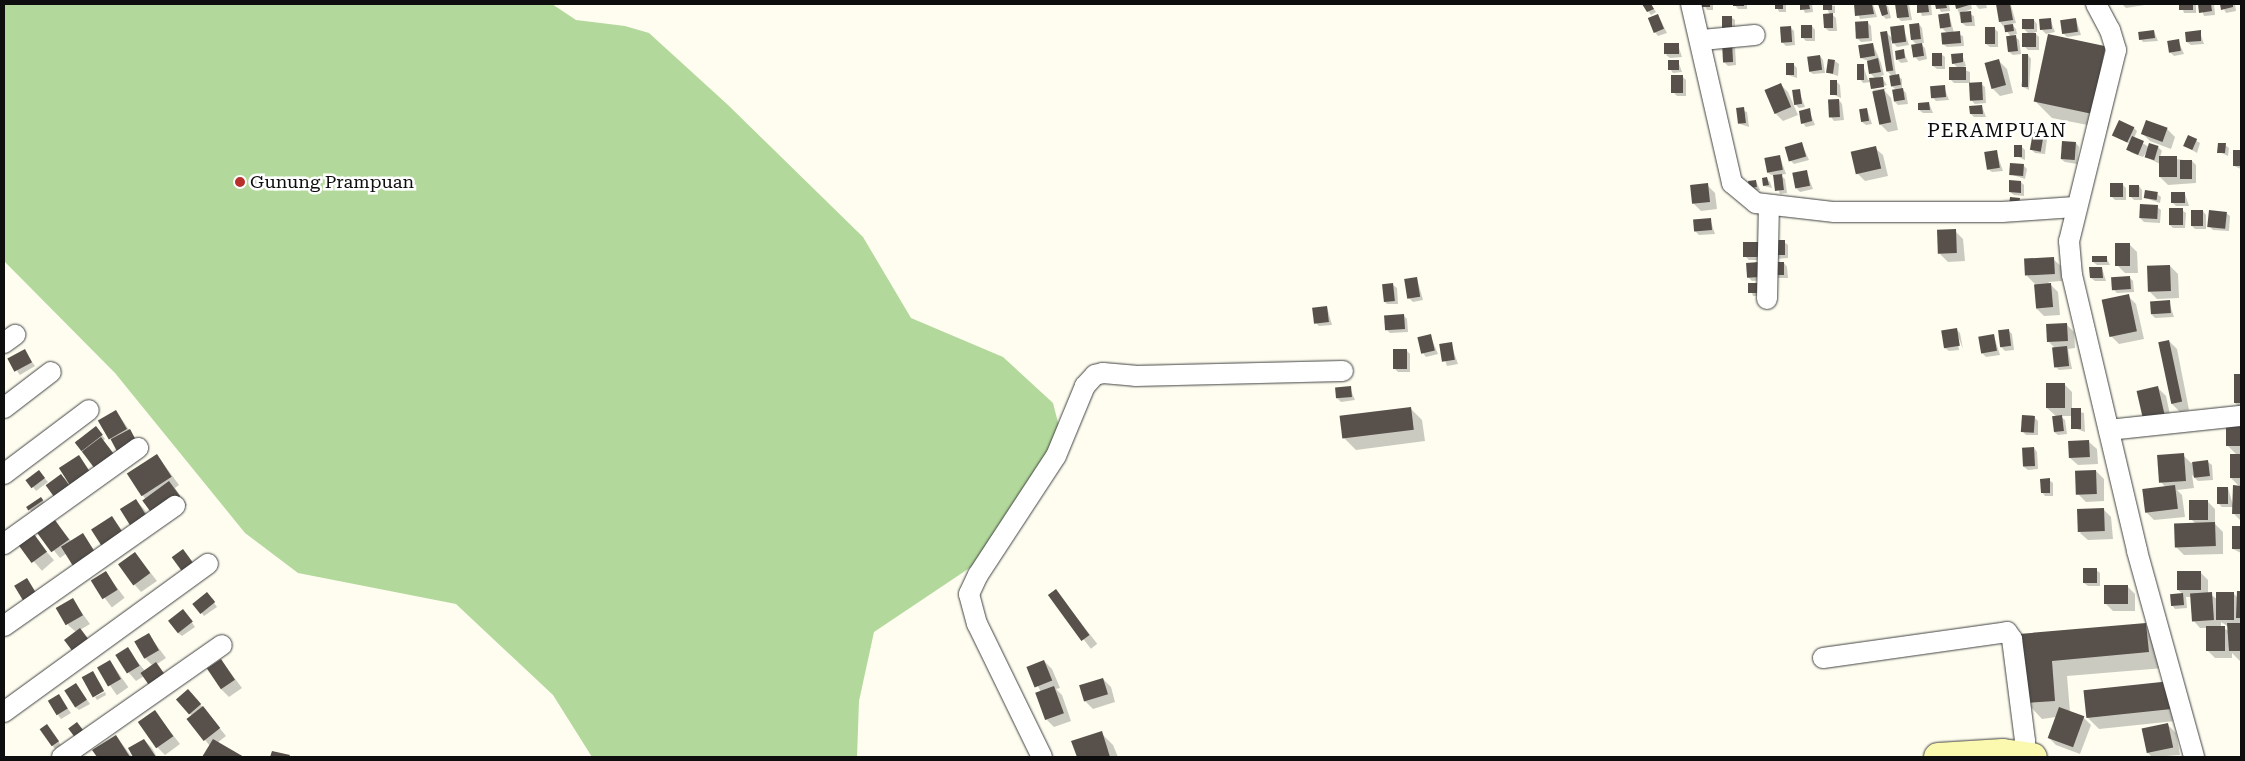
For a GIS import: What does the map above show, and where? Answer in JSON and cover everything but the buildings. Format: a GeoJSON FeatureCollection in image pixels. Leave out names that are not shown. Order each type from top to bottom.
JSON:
{"type":"FeatureCollection","features":[{"type":"Feature","properties":{"kind":"street"},"geometry":{"type":"LineString","coordinates":[[1692,4],[1702,40],[1732,183],[1747,198],[1769,206],[1834,212],[2002,212],[2075,207]]}},
{"type":"Feature","properties":{"kind":"street"},"geometry":{"type":"LineString","coordinates":[[2096,4],[2112,35],[2116,50],[2075,207],[2069,242],[2072,275],[2136,551],[2194,757]]}},
{"type":"Feature","properties":{"kind":"street"},"geometry":{"type":"LineString","coordinates":[[1702,40],[1755,35]]}},
{"type":"Feature","properties":{"kind":"street"},"geometry":{"type":"LineString","coordinates":[[1767,299],[1769,206]]}},
{"type":"Feature","properties":{"kind":"street"},"geometry":{"type":"LineString","coordinates":[[1042,757],[977,624],[969,594],[978,575],[1056,456],[1085,386],[1095,375],[1103,373],[1135,376],[1343,371]]}},
{"type":"Feature","properties":{"kind":"street"},"geometry":{"type":"LineString","coordinates":[[4,408],[51,372]]}},
{"type":"Feature","properties":{"kind":"street"},"geometry":{"type":"LineString","coordinates":[[4,474],[89,410]]}},
{"type":"Feature","properties":{"kind":"street"},"geometry":{"type":"LineString","coordinates":[[2109,430],[2241,416]]}},
{"type":"Feature","properties":{"kind":"street"},"geometry":{"type":"LineString","coordinates":[[4,544],[138,448]]}},
{"type":"Feature","properties":{"kind":"street"},"geometry":{"type":"LineString","coordinates":[[4,626],[175,506]]}},
{"type":"Feature","properties":{"kind":"street"},"geometry":{"type":"LineString","coordinates":[[4,712],[208,564]]}},
{"type":"Feature","properties":{"kind":"street"},"geometry":{"type":"LineString","coordinates":[[1822,658],[2008,632],[2012,639],[2027,756],[2003,753],[1938,757]]}},
{"type":"Feature","properties":{"kind":"street"},"geometry":{"type":"LineString","coordinates":[[62,757],[222,645]]}},
{"type":"Feature","properties":{"kind":"green space"},"geometry":{"type":"Polygon","coordinates":[[[4,4],[552,4],[576,20],[625,26],[649,33],[728,105],[863,237],[911,318],[1003,357],[1053,403],[1062,438],[977,563],[874,632],[859,701],[857,757],[592,757],[553,695],[456,604],[298,573],[245,533],[115,373],[4,261],[4,4]]]}},
{"type":"Feature","properties":{"kind":"place","name":"Gunung Prampuan"},"geometry":{"type":"Point","coordinates":[240,182]}},
{"type":"Feature","properties":{"kind":"district","name":"PERAMPUAN"},"geometry":{"type":"Point","coordinates":[1997,130]}}]}
